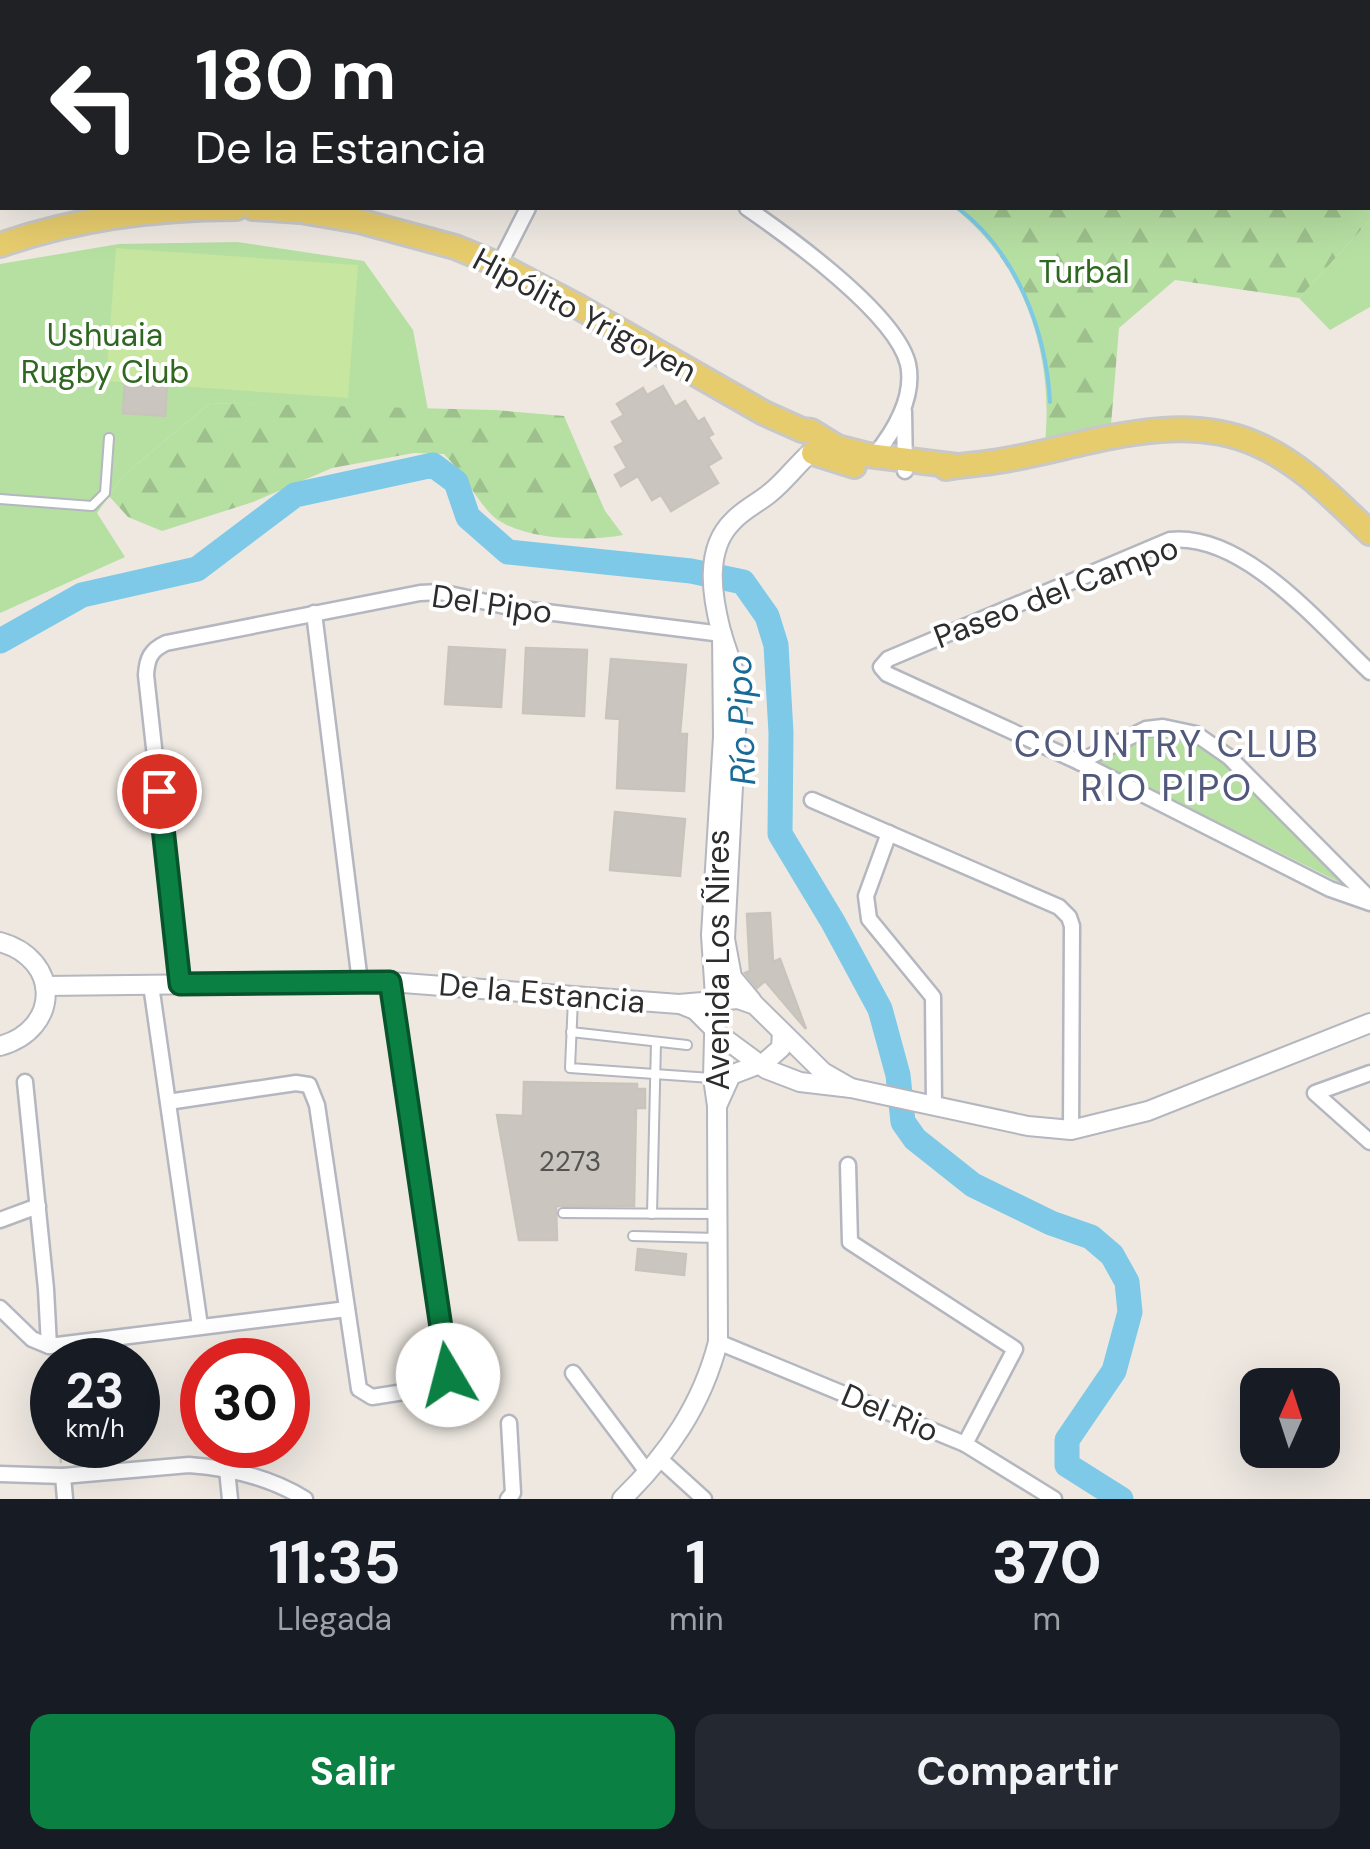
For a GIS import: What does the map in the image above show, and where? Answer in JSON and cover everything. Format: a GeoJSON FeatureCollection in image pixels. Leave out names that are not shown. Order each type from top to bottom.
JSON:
{"type":"FeatureCollection","features":[{"type":"Feature","properties":{"kind":"main road"},"geometry":{"type":"LineString","coordinates":[[0,237],[136,212],[186,210]]}},
{"type":"Feature","properties":{"kind":"main road","name":"Hipólito Yrigoyen"},"geometry":{"type":"LineString","coordinates":[[284,210],[394,229],[499,265],[736,398],[805,445],[858,466],[957,466],[1000,461],[1142,432],[1229,434],[1255,443],[1300,470],[1370,533]]}},
{"type":"Feature","properties":{"kind":"main road"},"geometry":{"type":"LineString","coordinates":[[0,245],[34,233]]}},
{"type":"Feature","properties":{"kind":"main road","name":"Hipólito Yrigoyen"},"geometry":{"type":"LineString","coordinates":[[805,445],[837,447],[905,466]]}},
{"type":"Feature","properties":{"kind":"street"},"geometry":{"type":"LineString","coordinates":[[499,265],[527,210]]}},
{"type":"Feature","properties":{"kind":"street"},"geometry":{"type":"LineString","coordinates":[[750,210],[856,294],[887,328],[908,363],[904,405],[896,425],[874,456]]}},
{"type":"Feature","properties":{"kind":"street"},"geometry":{"type":"LineString","coordinates":[[904,405],[905,466]]}},
{"type":"Feature","properties":{"kind":"street","name":"Avenida Los Ñires"},"geometry":{"type":"LineString","coordinates":[[622,1499],[654,1466],[700,1395],[718,1342],[717,1106],[713,1078],[715,1000],[711,936],[721,883],[738,691],[712,584],[716,551],[724,530],[780,485],[805,445]]}},
{"type":"Feature","properties":{"kind":"street","name":"Paseo del Campo"},"geometry":{"type":"LineString","coordinates":[[1079,762],[888,674],[881,666],[888,659],[1170,540],[1186,538],[1218,548],[1268,577],[1370,672]]}},
{"type":"Feature","properties":{"kind":"street","name":"Del Pipo"},"geometry":{"type":"LineString","coordinates":[[180,984],[146,675],[150,654],[166,643],[440,592],[514,608],[722,634]]}},
{"type":"Feature","properties":{"kind":"street"},"geometry":{"type":"LineString","coordinates":[[314,613],[360,982]]}},
{"type":"Feature","properties":{"kind":"street"},"geometry":{"type":"LineString","coordinates":[[1079,762],[1146,729],[1163,727],[1196,734],[1229,757],[1370,901]]}},
{"type":"Feature","properties":{"kind":"street"},"geometry":{"type":"LineString","coordinates":[[1079,762],[1330,889],[1370,901]]}},
{"type":"Feature","properties":{"kind":"street"},"geometry":{"type":"LineString","coordinates":[[812,800],[1059,907],[1068,916],[1072,926],[1071,1130]]}},
{"type":"Feature","properties":{"kind":"street"},"geometry":{"type":"LineString","coordinates":[[889,833],[866,896],[866,906],[870,919],[933,998],[934,1106]]}},
{"type":"Feature","properties":{"kind":"street","name":"Avenida Los Ñires"},"geometry":{"type":"LineString","coordinates":[[721,883],[730,971],[755,1006]]}},
{"type":"Feature","properties":{"kind":"street"},"geometry":{"type":"LineString","coordinates":[[0,934],[1,942],[30,957],[46,986],[40,1019],[30,1032],[0,1046]]}},
{"type":"Feature","properties":{"kind":"street"},"geometry":{"type":"LineString","coordinates":[[168,1102],[309,1085],[317,1105],[359,1389],[372,1396],[436,1388],[448,1375],[390,982]]}},
{"type":"Feature","properties":{"kind":"street","name":"De la Estancia"},"geometry":{"type":"LineString","coordinates":[[46,986],[390,982],[680,1004],[738,998],[755,1006],[823,1072],[860,1090]]}},
{"type":"Feature","properties":{"kind":"street"},"geometry":{"type":"LineString","coordinates":[[152,984],[200,1326]]}},
{"type":"Feature","properties":{"kind":"street","name":"De la Estancia"},"geometry":{"type":"LineString","coordinates":[[680,1004],[694,1010],[759,1064],[800,1082],[860,1090],[1028,1126],[1071,1130],[1148,1111],[1370,1023]]}},
{"type":"Feature","properties":{"kind":"street","name":"Avenida Los Ñires"},"geometry":{"type":"LineString","coordinates":[[717,1106],[731,1076],[759,1064],[781,1048],[782,1032]]}},
{"type":"Feature","properties":{"kind":"street"},"geometry":{"type":"LineString","coordinates":[[1370,1072],[1314,1092],[1370,1142]]}},
{"type":"Feature","properties":{"kind":"street"},"geometry":{"type":"LineString","coordinates":[[25,1082],[47,1338]]}},
{"type":"Feature","properties":{"kind":"street"},"geometry":{"type":"LineString","coordinates":[[848,1165],[850,1242],[1015,1350],[965,1444]]}},
{"type":"Feature","properties":{"kind":"street"},"geometry":{"type":"LineString","coordinates":[[0,1220],[38,1206]]}},
{"type":"Feature","properties":{"kind":"street"},"geometry":{"type":"LineString","coordinates":[[0,1308],[31,1338]]}},
{"type":"Feature","properties":{"kind":"street"},"geometry":{"type":"LineString","coordinates":[[109,1338],[347,1309]]}},
{"type":"Feature","properties":{"kind":"street","name":"Del Rio"},"geometry":{"type":"LineString","coordinates":[[718,1342],[965,1444],[1054,1499]]}},
{"type":"Feature","properties":{"kind":"street"},"geometry":{"type":"LineString","coordinates":[[573,1373],[654,1466],[704,1499]]}},
{"type":"Feature","properties":{"kind":"street"},"geometry":{"type":"LineString","coordinates":[[508,1499],[513,1493],[509,1423]]}},
{"type":"Feature","properties":{"kind":"street"},"geometry":{"type":"LineString","coordinates":[[0,1474],[63,1476],[189,1465],[273,1482],[305,1499]]}},
{"type":"Feature","properties":{"kind":"street"},"geometry":{"type":"LineString","coordinates":[[227,1470],[230,1499]]}},
{"type":"Feature","properties":{"kind":"street"},"geometry":{"type":"LineString","coordinates":[[63,1476],[65,1499]]}},
{"type":"Feature","properties":{"kind":"lane"},"geometry":{"type":"LineString","coordinates":[[0,498],[92,506],[106,493],[110,438]]}},
{"type":"Feature","properties":{"kind":"lane"},"geometry":{"type":"LineString","coordinates":[[573,994],[570,1068],[713,1078]]}},
{"type":"Feature","properties":{"kind":"lane"},"geometry":{"type":"LineString","coordinates":[[572,1032],[687,1044]]}},
{"type":"Feature","properties":{"kind":"lane"},"geometry":{"type":"LineString","coordinates":[[652,1214],[656,1042]]}},
{"type":"Feature","properties":{"kind":"lane"},"geometry":{"type":"LineString","coordinates":[[563,1213],[718,1214]]}},
{"type":"Feature","properties":{"kind":"lane"},"geometry":{"type":"LineString","coordinates":[[633,1236],[718,1238]]}},
{"type":"Feature","properties":{"kind":"green space","name":"Turbal"},"geometry":{"type":"Polygon","coordinates":[[[956,210],[1370,210],[1370,220],[1299,298],[1175,280],[1119,328],[1110,437],[1044,451],[1045,383],[1031,317],[1001,257],[956,210]]]}},
{"type":"Feature","properties":{"kind":"green space"},"geometry":{"type":"Polygon","coordinates":[[[1370,220],[1370,307],[1330,330],[1299,298],[1370,220]]]}},
{"type":"Feature","properties":{"kind":"green space","name":"Ushuaia Rugby Club"},"geometry":{"type":"Polygon","coordinates":[[[237,242],[364,261],[413,330],[428,410],[210,403],[123,476],[97,513],[125,557],[0,613],[0,264],[119,244],[237,242]]]}},
{"type":"Feature","properties":{"kind":"green space"},"geometry":{"type":"Polygon","coordinates":[[[116,248],[358,265],[348,398],[106,381],[116,248]]]}},
{"type":"Feature","properties":{"kind":"green space"},"geometry":{"type":"Polygon","coordinates":[[[210,403],[495,410],[564,416],[605,511],[623,535],[552,537],[515,528],[488,511],[444,454],[414,453],[332,468],[253,502],[162,531],[128,517],[109,496],[123,476],[210,403]]]}},
{"type":"Feature","properties":{"kind":"green space"},"geometry":{"type":"Polygon","coordinates":[[[1154,736],[1185,737],[1224,760],[1351,888],[1099,763],[1101,757],[1154,736]]]}},
{"type":"Feature","properties":{"kind":"building"},"geometry":{"type":"Polygon","coordinates":[[[125,383],[167,386],[165,416],[123,413],[125,383]]]}},
{"type":"Feature","properties":{"kind":"building"},"geometry":{"type":"Polygon","coordinates":[[[663,386],[675,407],[685,401],[698,422],[704,418],[713,434],[708,437],[721,458],[708,466],[718,483],[671,511],[661,495],[652,500],[638,476],[621,486],[615,475],[627,468],[615,447],[624,442],[612,422],[624,415],[617,404],[643,388],[647,395],[663,386]]]}},
{"type":"Feature","properties":{"kind":"building"},"geometry":{"type":"Polygon","coordinates":[[[449,647],[505,650],[501,707],[445,704],[449,647]]]}},
{"type":"Feature","properties":{"kind":"building"},"geometry":{"type":"Polygon","coordinates":[[[526,648],[587,650],[584,716],[523,713],[526,648]]]}},
{"type":"Feature","properties":{"kind":"building"},"geometry":{"type":"Polygon","coordinates":[[[611,659],[686,665],[680,734],[687,734],[684,791],[617,788],[620,719],[606,718],[611,659]]]}},
{"type":"Feature","properties":{"kind":"building"},"geometry":{"type":"Polygon","coordinates":[[[615,812],[685,819],[680,876],[610,870],[615,812]]]}},
{"type":"Feature","properties":{"kind":"building"},"geometry":{"type":"Polygon","coordinates":[[[770,913],[773,962],[780,959],[806,1029],[765,981],[757,988],[745,973],[750,971],[747,914],[770,913]]]}},
{"type":"Feature","properties":{"kind":"building"},"geometry":{"type":"Polygon","coordinates":[[[524,1082],[637,1084],[637,1089],[645,1089],[645,1108],[636,1108],[634,1206],[556,1206],[557,1240],[519,1240],[497,1115],[523,1116],[524,1082]]]}},
{"type":"Feature","properties":{"kind":"building"},"geometry":{"type":"Polygon","coordinates":[[[638,1249],[686,1254],[684,1275],[636,1270],[638,1249]]]}},
{"type":"Feature","properties":{"kind":"waterway"},"geometry":{"type":"LineString","coordinates":[[960,210],[996,247],[1024,294],[1042,348],[1050,402]]}},
{"type":"Feature","properties":{"kind":"waterway","name":"Río Pipo"},"geometry":{"type":"LineString","coordinates":[[0,641],[82,595],[197,569],[295,495],[433,465],[456,482],[468,517],[508,552],[691,571],[743,582],[767,616],[776,645],[781,733],[780,834],[880,1009],[898,1075],[903,1122],[915,1139],[973,1185],[1051,1223],[1091,1237],[1112,1255],[1127,1282],[1130,1312],[1114,1371],[1067,1440],[1067,1465],[1121,1499]]}},
{"type":"Feature","properties":{"kind":"district","name":"COUNTRY CLUB RIO PIPO"},"geometry":{"type":"Point","coordinates":[1167,766]}},
{"type":"Feature","properties":{"kind":"route"},"geometry":{"type":"LineString","coordinates":[[159,791],[180,984],[390,982],[448,1375]]}}]}
